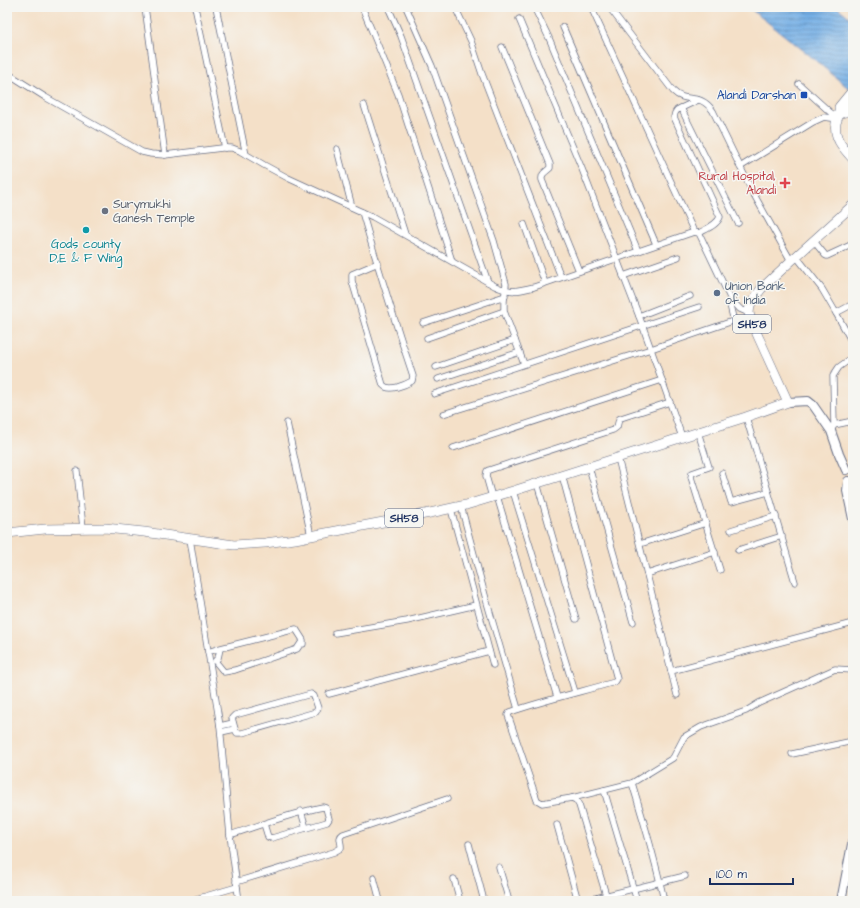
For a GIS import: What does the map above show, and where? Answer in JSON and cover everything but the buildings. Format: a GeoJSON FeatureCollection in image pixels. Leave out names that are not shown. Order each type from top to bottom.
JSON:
{"type":"FeatureCollection","features":[{"type":"Feature","properties":{"kind":"main road"},"geometry":{"type":"LineString","coordinates":[[853,90],[848,104],[839,107],[836,135],[839,142],[853,159]]}},
{"type":"Feature","properties":{"kind":"main road","name":"SH58"},"geometry":{"type":"LineString","coordinates":[[7,533],[45,529],[83,528],[122,530],[234,545],[265,543],[311,536],[461,506],[495,497],[746,417],[788,402],[752,323],[749,313],[750,305],[762,289],[793,258],[853,205]]}},
{"type":"Feature","properties":{"kind":"main road"},"geometry":{"type":"LineString","coordinates":[[788,402],[808,402],[813,405],[833,428],[839,454],[850,470],[844,476],[850,481],[847,491],[853,519]]}},
{"type":"Feature","properties":{"kind":"main road"},"geometry":{"type":"LineString","coordinates":[[841,901],[853,839]]}},
{"type":"Feature","properties":{"kind":"street"},"geometry":{"type":"LineString","coordinates":[[145,7],[165,155]]}},
{"type":"Feature","properties":{"kind":"street"},"geometry":{"type":"LineString","coordinates":[[195,7],[225,148]]}},
{"type":"Feature","properties":{"kind":"street"},"geometry":{"type":"LineString","coordinates":[[216,7],[246,154]]}},
{"type":"Feature","properties":{"kind":"street"},"geometry":{"type":"LineString","coordinates":[[362,7],[398,94],[452,261]]}},
{"type":"Feature","properties":{"kind":"street"},"geometry":{"type":"LineString","coordinates":[[388,7],[401,36],[488,282]]}},
{"type":"Feature","properties":{"kind":"street"},"geometry":{"type":"LineString","coordinates":[[406,7],[432,66],[483,210],[505,278],[504,311],[524,364]]}},
{"type":"Feature","properties":{"kind":"street"},"geometry":{"type":"LineString","coordinates":[[455,7],[471,42],[561,277]]}},
{"type":"Feature","properties":{"kind":"street"},"geometry":{"type":"LineString","coordinates":[[534,7],[552,45],[638,251]]}},
{"type":"Feature","properties":{"kind":"street"},"geometry":{"type":"LineString","coordinates":[[591,7],[696,232],[704,241],[731,300],[740,309],[749,313]]}},
{"type":"Feature","properties":{"kind":"street"},"geometry":{"type":"LineString","coordinates":[[612,8],[673,92],[681,97],[704,101],[713,111],[740,167],[793,258],[822,289],[853,344]]}},
{"type":"Feature","properties":{"kind":"street"},"geometry":{"type":"LineString","coordinates":[[519,18],[582,170],[639,316],[682,437]]}},
{"type":"Feature","properties":{"kind":"street"},"geometry":{"type":"LineString","coordinates":[[564,27],[656,244]]}},
{"type":"Feature","properties":{"kind":"street"},"geometry":{"type":"LineString","coordinates":[[502,47],[550,164],[550,168],[543,173],[542,180],[579,271]]}},
{"type":"Feature","properties":{"kind":"street"},"geometry":{"type":"LineString","coordinates":[[7,73],[132,148],[142,152],[165,155],[232,148],[246,154],[288,178],[352,207],[405,234],[505,293]]}},
{"type":"Feature","properties":{"kind":"street"},"geometry":{"type":"LineString","coordinates":[[799,84],[831,113],[838,116]]}},
{"type":"Feature","properties":{"kind":"street"},"geometry":{"type":"LineString","coordinates":[[423,323],[505,293],[545,283],[656,244],[696,232],[716,223],[720,217],[674,117],[675,112],[698,100]]}},
{"type":"Feature","properties":{"kind":"street"},"geometry":{"type":"LineString","coordinates":[[364,105],[405,234]]}},
{"type":"Feature","properties":{"kind":"street"},"geometry":{"type":"LineString","coordinates":[[681,108],[738,223]]}},
{"type":"Feature","properties":{"kind":"street"},"geometry":{"type":"LineString","coordinates":[[740,167],[813,122],[824,117],[838,116]]}},
{"type":"Feature","properties":{"kind":"street"},"geometry":{"type":"LineString","coordinates":[[337,149],[352,207]]}},
{"type":"Feature","properties":{"kind":"street"},"geometry":{"type":"LineString","coordinates":[[362,212],[378,263],[413,376],[412,381],[390,388],[386,388],[383,385],[352,282],[352,274],[378,263]]}},
{"type":"Feature","properties":{"kind":"street"},"geometry":{"type":"LineString","coordinates":[[524,224],[545,283]]}},
{"type":"Feature","properties":{"kind":"street"},"geometry":{"type":"LineString","coordinates":[[813,240],[827,256],[853,244]]}},
{"type":"Feature","properties":{"kind":"street"},"geometry":{"type":"LineString","coordinates":[[623,276],[678,257]]}},
{"type":"Feature","properties":{"kind":"street"},"geometry":{"type":"LineString","coordinates":[[639,316],[690,296]]}},
{"type":"Feature","properties":{"kind":"street"},"geometry":{"type":"LineString","coordinates":[[443,414],[651,349],[733,321],[730,307],[731,300]]}},
{"type":"Feature","properties":{"kind":"street"},"geometry":{"type":"LineString","coordinates":[[836,313],[853,304]]}},
{"type":"Feature","properties":{"kind":"street"},"geometry":{"type":"LineString","coordinates":[[434,394],[642,324],[699,307]]}},
{"type":"Feature","properties":{"kind":"street"},"geometry":{"type":"LineString","coordinates":[[427,338],[504,311]]}},
{"type":"Feature","properties":{"kind":"street"},"geometry":{"type":"LineString","coordinates":[[436,367],[515,340]]}},
{"type":"Feature","properties":{"kind":"street"},"geometry":{"type":"LineString","coordinates":[[438,379],[520,352]]}},
{"type":"Feature","properties":{"kind":"street"},"geometry":{"type":"LineString","coordinates":[[853,357],[838,367],[833,376],[833,428],[853,421]]}},
{"type":"Feature","properties":{"kind":"street"},"geometry":{"type":"LineString","coordinates":[[453,448],[662,380]]}},
{"type":"Feature","properties":{"kind":"street"},"geometry":{"type":"LineString","coordinates":[[557,697],[495,497],[486,476],[487,471],[613,430],[617,427],[619,419],[621,418],[670,402]]}},
{"type":"Feature","properties":{"kind":"street"},"geometry":{"type":"LineString","coordinates":[[746,417],[796,582]]}},
{"type":"Feature","properties":{"kind":"street"},"geometry":{"type":"LineString","coordinates":[[287,423],[311,536]]}},
{"type":"Feature","properties":{"kind":"street"},"geometry":{"type":"LineString","coordinates":[[698,432],[709,467],[692,473],[691,477],[720,570]]}},
{"type":"Feature","properties":{"kind":"street"},"geometry":{"type":"LineString","coordinates":[[618,458],[677,695]]}},
{"type":"Feature","properties":{"kind":"street"},"geometry":{"type":"LineString","coordinates":[[590,467],[633,622]]}},
{"type":"Feature","properties":{"kind":"street"},"geometry":{"type":"LineString","coordinates":[[77,471],[83,528]]}},
{"type":"Feature","properties":{"kind":"street"},"geometry":{"type":"LineString","coordinates":[[722,473],[731,502],[768,492]]}},
{"type":"Feature","properties":{"kind":"street"},"geometry":{"type":"LineString","coordinates":[[562,476],[617,679],[615,682],[518,709],[510,712],[508,715],[537,800],[542,803],[572,798],[632,783],[673,758],[684,737],[701,727],[746,711],[759,703],[835,669],[853,670]]}},
{"type":"Feature","properties":{"kind":"street"},"geometry":{"type":"LineString","coordinates":[[537,483],[576,619]]}},
{"type":"Feature","properties":{"kind":"street"},"geometry":{"type":"LineString","coordinates":[[513,491],[575,692]]}},
{"type":"Feature","properties":{"kind":"street"},"geometry":{"type":"LineString","coordinates":[[461,506],[518,709]]}},
{"type":"Feature","properties":{"kind":"street"},"geometry":{"type":"LineString","coordinates":[[451,508],[493,664]]}},
{"type":"Feature","properties":{"kind":"street"},"geometry":{"type":"LineString","coordinates":[[731,530],[776,516]]}},
{"type":"Feature","properties":{"kind":"street"},"geometry":{"type":"LineString","coordinates":[[640,544],[706,523]]}},
{"type":"Feature","properties":{"kind":"street"},"geometry":{"type":"LineString","coordinates":[[738,550],[782,536]]}},
{"type":"Feature","properties":{"kind":"street"},"geometry":{"type":"LineString","coordinates":[[190,539],[220,729],[230,835],[239,901]]}},
{"type":"Feature","properties":{"kind":"street"},"geometry":{"type":"LineString","coordinates":[[647,574],[715,552]]}},
{"type":"Feature","properties":{"kind":"street"},"geometry":{"type":"LineString","coordinates":[[336,633],[407,621],[476,605]]}},
{"type":"Feature","properties":{"kind":"street"},"geometry":{"type":"LineString","coordinates":[[671,671],[853,623]]}},
{"type":"Feature","properties":{"kind":"street"},"geometry":{"type":"LineString","coordinates":[[208,652],[296,629],[303,640],[303,644],[301,643],[297,649],[264,661],[224,672],[215,661],[218,658],[220,649]]}},
{"type":"Feature","properties":{"kind":"street"},"geometry":{"type":"LineString","coordinates":[[330,694],[489,651]]}},
{"type":"Feature","properties":{"kind":"street"},"geometry":{"type":"LineString","coordinates":[[311,694],[314,696],[317,710],[312,713],[242,733],[237,733],[234,726],[232,718],[235,715],[311,694]]}},
{"type":"Feature","properties":{"kind":"street"},"geometry":{"type":"LineString","coordinates":[[220,729],[234,726]]}},
{"type":"Feature","properties":{"kind":"street"},"geometry":{"type":"LineString","coordinates":[[792,754],[853,741]]}},
{"type":"Feature","properties":{"kind":"street"},"geometry":{"type":"LineString","coordinates":[[632,783],[651,845],[664,901]]}},
{"type":"Feature","properties":{"kind":"street"},"geometry":{"type":"LineString","coordinates":[[604,790],[637,901]]}},
{"type":"Feature","properties":{"kind":"street"},"geometry":{"type":"LineString","coordinates":[[572,798],[576,800],[579,805],[606,896]]}},
{"type":"Feature","properties":{"kind":"street"},"geometry":{"type":"LineString","coordinates":[[189,901],[334,852],[340,848],[340,836],[343,834],[447,799]]}},
{"type":"Feature","properties":{"kind":"street"},"geometry":{"type":"LineString","coordinates":[[230,835],[301,811],[323,807],[326,808],[328,820],[270,838],[264,824]]}},
{"type":"Feature","properties":{"kind":"street"},"geometry":{"type":"LineString","coordinates":[[301,811],[306,828]]}},
{"type":"Feature","properties":{"kind":"street"},"geometry":{"type":"LineString","coordinates":[[557,825],[578,901]]}},
{"type":"Feature","properties":{"kind":"street"},"geometry":{"type":"LineString","coordinates":[[469,844],[484,901]]}},
{"type":"Feature","properties":{"kind":"street"},"geometry":{"type":"LineString","coordinates":[[499,867],[509,901]]}},
{"type":"Feature","properties":{"kind":"street"},"geometry":{"type":"LineString","coordinates":[[584,901],[595,900],[660,881],[685,876]]}},
{"type":"Feature","properties":{"kind":"street"},"geometry":{"type":"LineString","coordinates":[[374,878],[380,901]]}},
{"type":"Feature","properties":{"kind":"street"},"geometry":{"type":"LineString","coordinates":[[454,879],[460,901]]}},
{"type":"Feature","properties":{"kind":"water"},"geometry":{"type":"Polygon","coordinates":[[[748,7],[837,7],[853,20],[853,92],[808,54],[748,7]]]}},
{"type":"Feature","properties":{"kind":"place","name":"Alandi Darshan"},"geometry":{"type":"Point","coordinates":[804,95]}},
{"type":"Feature","properties":{"kind":"place","name":"Rural Hospital, Alandi"},"geometry":{"type":"Point","coordinates":[785,183]}},
{"type":"Feature","properties":{"kind":"place","name":"Surymukhi Ganesh Temple"},"geometry":{"type":"Point","coordinates":[105,211]}},
{"type":"Feature","properties":{"kind":"place","name":"Gods county D,E & F Wing"},"geometry":{"type":"Point","coordinates":[86,230]}},
{"type":"Feature","properties":{"kind":"place","name":"Union Bank of India"},"geometry":{"type":"Point","coordinates":[717,293]}}]}
